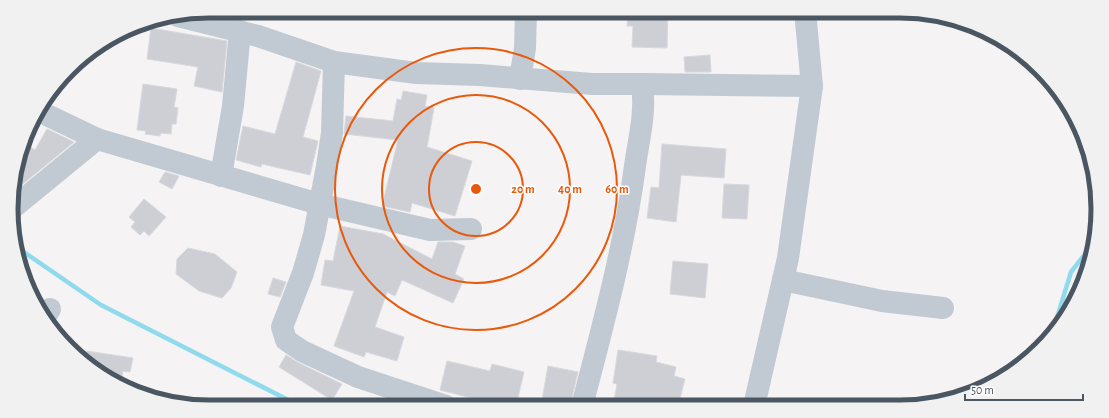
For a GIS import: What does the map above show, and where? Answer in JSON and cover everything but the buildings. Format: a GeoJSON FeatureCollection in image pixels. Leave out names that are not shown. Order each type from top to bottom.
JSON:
{"type":"FeatureCollection","features":[{"type":"Feature","properties":{"kind":"street"},"geometry":{"type":"LineString","coordinates":[[520,78],[525,48],[526,18]]}},
{"type":"Feature","properties":{"kind":"street"},"geometry":{"type":"LineString","coordinates":[[755,400],[788,258],[812,86],[806,18]]}},
{"type":"Feature","properties":{"kind":"street"},"geometry":{"type":"LineString","coordinates":[[190,19],[240,31],[334,62],[416,73],[480,75],[592,84],[812,86]]}},
{"type":"Feature","properties":{"kind":"street"},"geometry":{"type":"LineString","coordinates":[[221,176],[233,106],[240,31]]}},
{"type":"Feature","properties":{"kind":"street"},"geometry":{"type":"LineString","coordinates":[[334,62],[332,133],[314,235],[303,273],[282,327],[286,340],[302,350],[358,377],[428,400]]}},
{"type":"Feature","properties":{"kind":"street"},"geometry":{"type":"LineString","coordinates":[[584,400],[617,272],[628,215],[644,111],[642,84]]}},
{"type":"Feature","properties":{"kind":"street"},"geometry":{"type":"LineString","coordinates":[[49,116],[97,139],[319,204],[430,230],[471,229]]}},
{"type":"Feature","properties":{"kind":"street"},"geometry":{"type":"LineString","coordinates":[[18,204],[97,139]]}},
{"type":"Feature","properties":{"kind":"street"},"geometry":{"type":"LineString","coordinates":[[783,280],[882,301],[944,308]]}},
{"type":"Feature","properties":{"kind":"waterway"},"geometry":{"type":"LineString","coordinates":[[23,252],[101,305],[288,400]]}},
{"type":"Feature","properties":{"kind":"waterway"},"geometry":{"type":"LineString","coordinates":[[1057,318],[1071,272],[1085,254]]}}]}
